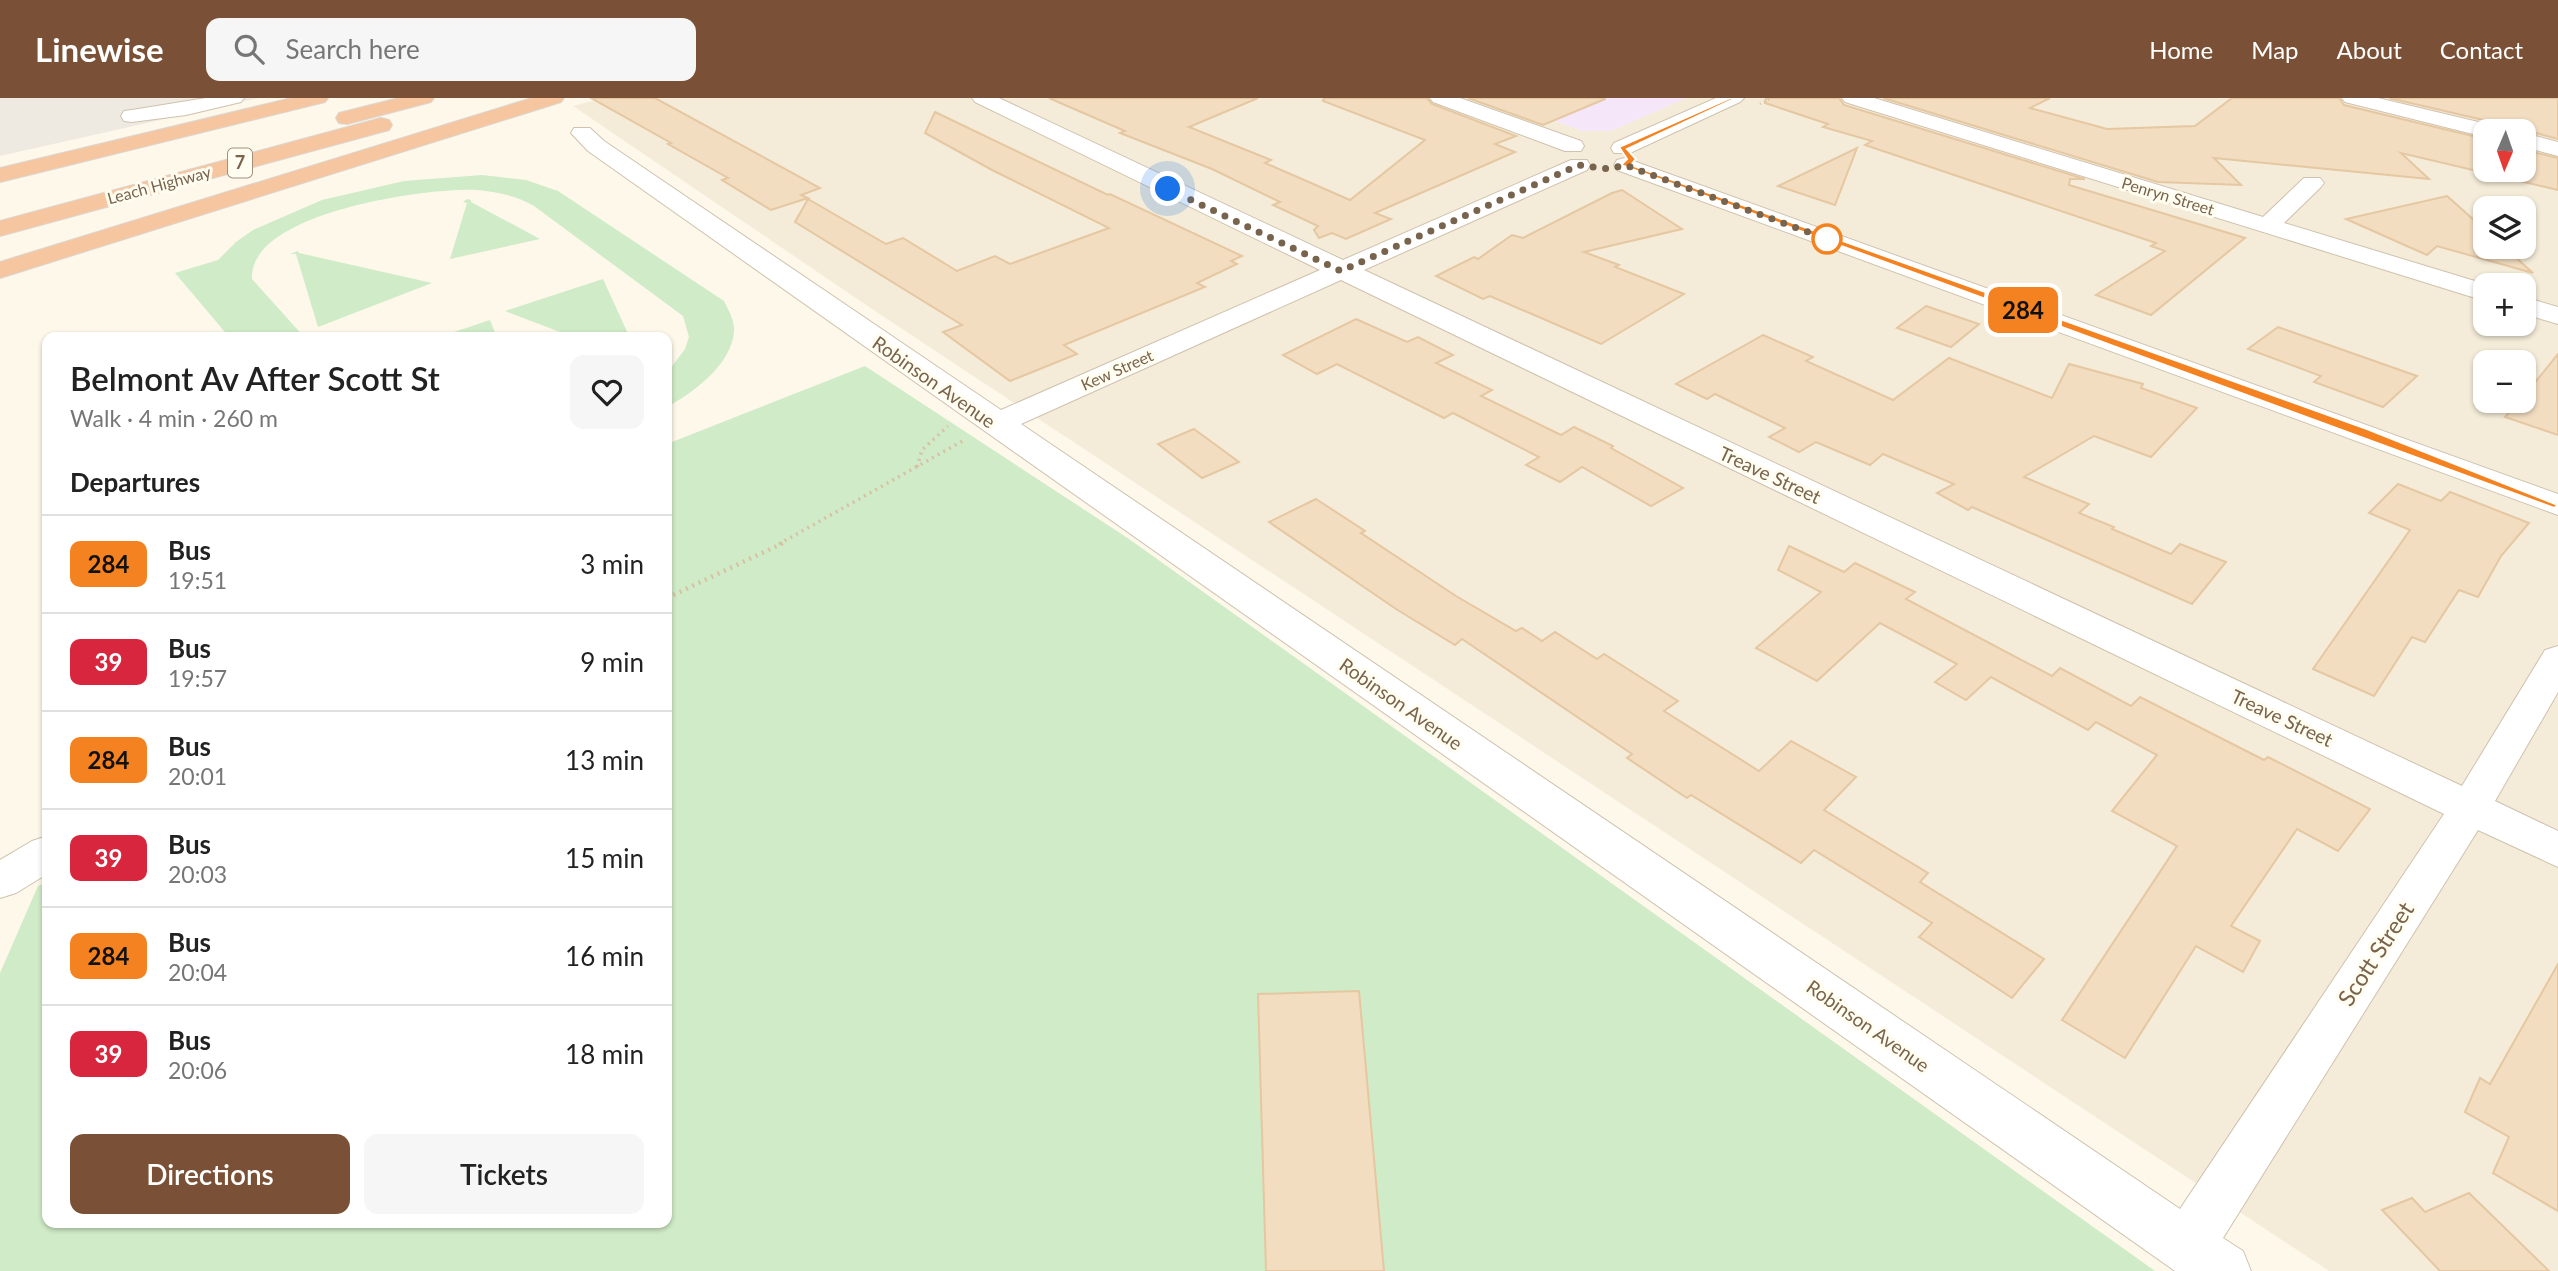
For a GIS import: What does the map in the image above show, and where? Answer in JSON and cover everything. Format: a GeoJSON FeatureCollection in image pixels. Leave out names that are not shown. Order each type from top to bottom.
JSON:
{"type":"FeatureCollection","features":[{"type":"Feature","properties":{"kind":"highway","name":"7"},"geometry":{"type":"LineString","coordinates":[[0,177],[318,98]]}},
{"type":"Feature","properties":{"kind":"highway","name":"Leach Highway"},"geometry":{"type":"LineString","coordinates":[[0,210],[424,98]]}},
{"type":"Feature","properties":{"kind":"highway"},"geometry":{"type":"LineString","coordinates":[[0,270],[554,98]]}},
{"type":"Feature","properties":{"kind":"highway","name":"Leach Highway"},"geometry":{"type":"LineString","coordinates":[[0,229],[447,107]]}},
{"type":"Feature","properties":{"kind":"highway"},"geometry":{"type":"LineString","coordinates":[[0,263],[35,257]]}},
{"type":"Feature","properties":{"kind":"street"},"geometry":{"type":"LineString","coordinates":[[132,116],[186,109],[234,98]]}},
{"type":"Feature","properties":{"kind":"street","name":"Treave Street"},"geometry":{"type":"LineString","coordinates":[[982,98],[2558,850]]}},
{"type":"Feature","properties":{"kind":"street"},"geometry":{"type":"LineString","coordinates":[[1440,98],[1599,152],[2558,505]]}},
{"type":"Feature","properties":{"kind":"street","name":"Kew Street"},"geometry":{"type":"LineString","coordinates":[[995,424],[1341,271],[1599,152],[1733,98]]}},
{"type":"Feature","properties":{"kind":"street","name":"Penryn Street"},"geometry":{"type":"LineString","coordinates":[[1852,98],[2473,289]]}},
{"type":"Feature","properties":{"kind":"street"},"geometry":{"type":"LineString","coordinates":[[2353,98],[2473,128]]}},
{"type":"Feature","properties":{"kind":"street","name":"Robinson Avenue"},"geometry":{"type":"LineString","coordinates":[[582,133],[596,146],[995,424],[2205,1259]]}},
{"type":"Feature","properties":{"kind":"street"},"geometry":{"type":"LineString","coordinates":[[2536,143],[2558,149]]}},
{"type":"Feature","properties":{"kind":"street"},"geometry":{"type":"LineString","coordinates":[[2267,226],[2312,183]]}},
{"type":"Feature","properties":{"kind":"street"},"geometry":{"type":"LineString","coordinates":[[2536,309],[2558,316]]}},
{"type":"Feature","properties":{"kind":"street","name":"Scott Street"},"geometry":{"type":"LineString","coordinates":[[2205,1259],[2558,659]]}},
{"type":"Feature","properties":{"kind":"street"},"geometry":{"type":"LineString","coordinates":[[0,881],[42,856]]}},
{"type":"Feature","properties":{"kind":"path"},"geometry":{"type":"LineString","coordinates":[[672,596],[786,541],[995,424]]}},
{"type":"Feature","properties":{"kind":"shaded area"},"geometry":{"type":"Polygon","coordinates":[[[0,98],[258,98],[0,156],[0,98]]]}},
{"type":"Feature","properties":{"kind":"shaded area"},"geometry":{"type":"Polygon","coordinates":[[[604,98],[1487,98],[1583,131],[1611,131],[1686,98],[2558,98],[2558,1271],[2329,1271],[878,313],[573,106],[604,98]]]}},
{"type":"Feature","properties":{"kind":"shaded area"},"geometry":{"type":"Polygon","coordinates":[[[1487,98],[1686,98],[1611,131],[1583,131],[1487,98]]]}},
{"type":"Feature","properties":{"kind":"green space"},"geometry":{"type":"Polygon","coordinates":[[[482,175],[526,180],[558,191],[724,301],[734,328],[726,356],[699,386],[672,404],[672,366],[685,349],[689,337],[683,316],[534,206],[493,192],[454,190],[384,199],[345,208],[279,236],[259,256],[252,279],[300,332],[225,332],[175,273],[218,260],[253,230],[322,200],[404,181],[482,175]]]}},
{"type":"Feature","properties":{"kind":"green space"},"geometry":{"type":"Polygon","coordinates":[[[467,199],[540,239],[450,259],[467,203],[463,202],[467,199]]]}},
{"type":"Feature","properties":{"kind":"green space"},"geometry":{"type":"Polygon","coordinates":[[[298,251],[432,283],[318,327],[296,254],[290,254],[298,251]]]}},
{"type":"Feature","properties":{"kind":"green space"},"geometry":{"type":"Polygon","coordinates":[[[603,279],[627,332],[560,332],[505,311],[603,279]]]}},
{"type":"Feature","properties":{"kind":"green space"},"geometry":{"type":"Polygon","coordinates":[[[490,320],[495,332],[454,332],[490,320]]]}},
{"type":"Feature","properties":{"kind":"green space"},"geometry":{"type":"Polygon","coordinates":[[[865,366],[1129,539],[2155,1271],[0,1271],[0,973],[38,886],[42,884],[42,1228],[672,1228],[672,442],[865,366]]]}},
{"type":"Feature","properties":{"kind":"building"},"geometry":{"type":"Polygon","coordinates":[[[591,98],[655,98],[820,188],[801,195],[808,198],[771,210],[722,180],[728,178],[591,98]]]}},
{"type":"Feature","properties":{"kind":"building"},"geometry":{"type":"Polygon","coordinates":[[[1049,98],[1258,98],[1189,127],[1271,160],[1265,163],[1350,200],[1425,140],[1323,101],[1324,98],[1427,98],[1432,104],[1516,136],[1495,144],[1515,152],[1375,213],[1391,219],[1346,239],[1332,233],[1319,238],[1314,230],[1318,226],[1273,205],[1280,202],[1212,169],[1120,133],[1125,131],[1049,98]]]}},
{"type":"Feature","properties":{"kind":"building"},"geometry":{"type":"Polygon","coordinates":[[[1468,98],[1605,98],[1605,99],[1543,125],[1468,98]]]}},
{"type":"Feature","properties":{"kind":"building"},"geometry":{"type":"Polygon","coordinates":[[[1766,98],[1839,98],[1844,105],[2085,179],[2070,179],[2069,185],[2245,238],[2151,315],[2096,295],[2165,251],[2151,246],[2156,243],[1865,145],[1872,141],[1823,127],[1828,124],[1765,103],[1766,98]]]}},
{"type":"Feature","properties":{"kind":"building"},"geometry":{"type":"Polygon","coordinates":[[[1883,98],[2050,98],[2030,108],[2107,129],[2195,126],[2232,98],[2339,98],[2344,105],[2473,136],[2473,170],[2401,153],[2429,179],[2214,158],[2241,185],[2158,182],[1883,98]]]}},
{"type":"Feature","properties":{"kind":"building"},"geometry":{"type":"Polygon","coordinates":[[[2389,98],[2558,98],[2558,139],[2536,133],[2536,119],[2479,119],[2389,98]]]}},
{"type":"Feature","properties":{"kind":"building"},"geometry":{"type":"Polygon","coordinates":[[[935,112],[1242,256],[1231,261],[1237,264],[1197,283],[1205,287],[1064,345],[1077,354],[1010,381],[943,332],[962,325],[795,222],[808,199],[886,244],[903,238],[957,271],[995,256],[1010,264],[1109,228],[992,170],[925,133],[935,112]]]}},
{"type":"Feature","properties":{"kind":"building"},"geometry":{"type":"Polygon","coordinates":[[[1857,148],[1835,205],[1778,186],[1857,148]]]}},
{"type":"Feature","properties":{"kind":"building"},"geometry":{"type":"Polygon","coordinates":[[[2536,153],[2558,158],[2558,190],[2524,182],[2536,182],[2536,153]]]}},
{"type":"Feature","properties":{"kind":"building"},"geometry":{"type":"Polygon","coordinates":[[[1622,190],[1682,229],[1584,252],[1684,294],[1601,344],[1490,296],[1483,299],[1436,276],[1474,257],[1478,259],[1512,235],[1523,238],[1622,190]]]}},
{"type":"Feature","properties":{"kind":"building"},"geometry":{"type":"Polygon","coordinates":[[[2447,196],[2473,219],[2473,256],[2437,246],[2427,255],[2346,219],[2447,196]]]}},
{"type":"Feature","properties":{"kind":"building"},"geometry":{"type":"Polygon","coordinates":[[[2483,259],[2517,259],[2533,273],[2483,259]]]}},
{"type":"Feature","properties":{"kind":"building"},"geometry":{"type":"Polygon","coordinates":[[[1926,306],[1979,324],[1951,347],[1897,328],[1926,306]]]}},
{"type":"Feature","properties":{"kind":"building"},"geometry":{"type":"Polygon","coordinates":[[[1356,319],[1407,342],[1418,337],[1453,355],[1436,363],[1492,390],[1481,396],[1561,435],[1574,427],[1613,446],[1611,448],[1683,488],[1651,506],[1582,467],[1560,482],[1526,465],[1539,457],[1453,413],[1444,418],[1337,364],[1317,374],[1283,355],[1356,319]]]}},
{"type":"Feature","properties":{"kind":"building"},"geometry":{"type":"Polygon","coordinates":[[[2278,327],[2417,376],[2383,407],[2314,382],[2321,376],[2248,349],[2278,327]]]}},
{"type":"Feature","properties":{"kind":"building"},"geometry":{"type":"Polygon","coordinates":[[[1763,335],[1813,357],[1806,361],[1893,400],[1949,358],[2052,398],[2069,364],[2143,384],[2141,388],[2197,408],[2151,457],[2094,436],[2024,477],[2089,504],[2079,513],[2171,554],[2180,544],[2226,562],[2192,604],[1972,507],[1968,510],[1937,493],[1954,484],[1883,454],[1870,465],[1816,442],[1799,452],[1769,437],[1785,428],[1715,394],[1707,399],[1676,384],[1763,335]]]}},
{"type":"Feature","properties":{"kind":"building"},"geometry":{"type":"Polygon","coordinates":[[[2558,354],[2558,435],[2505,417],[2508,413],[2536,413],[2536,381],[2558,354]]]}},
{"type":"Feature","properties":{"kind":"building"},"geometry":{"type":"Polygon","coordinates":[[[1194,429],[1239,462],[1202,478],[1158,444],[1194,429]]]}},
{"type":"Feature","properties":{"kind":"building"},"geometry":{"type":"Polygon","coordinates":[[[2398,484],[2441,501],[2450,492],[2529,523],[2501,556],[2478,597],[2459,590],[2425,642],[2412,637],[2374,696],[2313,669],[2410,530],[2369,513],[2398,484]]]}},
{"type":"Feature","properties":{"kind":"building"},"geometry":{"type":"Polygon","coordinates":[[[1316,499],[1365,531],[1361,533],[1456,596],[1516,631],[1522,628],[1542,641],[1555,632],[1597,659],[1604,654],[1678,701],[1664,711],[1759,771],[1791,741],[1856,777],[1824,810],[1928,873],[1920,882],[2044,959],[2012,998],[1919,937],[1932,923],[1814,850],[1801,863],[1691,795],[1687,798],[1627,758],[1632,754],[1462,639],[1455,645],[1396,609],[1269,522],[1316,499]]]}},
{"type":"Feature","properties":{"kind":"building"},"geometry":{"type":"Polygon","coordinates":[[[1789,546],[1844,572],[1855,563],[1915,592],[1906,599],[2052,676],[2060,668],[2131,706],[2140,697],[2264,760],[2268,757],[2370,809],[2338,851],[2297,829],[2231,926],[2260,941],[2243,972],[2196,946],[2125,1058],[2062,1020],[2177,846],[2112,811],[2157,755],[2096,722],[2088,730],[1991,677],[1966,700],[1935,682],[1957,664],[1880,623],[1817,681],[1756,648],[1821,592],[1778,570],[1789,546]]]}},
{"type":"Feature","properties":{"kind":"building"},"geometry":{"type":"Polygon","coordinates":[[[2558,964],[2558,1211],[2493,1173],[2509,1137],[2465,1112],[2480,1078],[2490,1084],[2558,964]]]}},
{"type":"Feature","properties":{"kind":"building"},"geometry":{"type":"Polygon","coordinates":[[[1359,991],[1384,1271],[1266,1271],[1258,994],[1359,991]]]}},
{"type":"Feature","properties":{"kind":"building"},"geometry":{"type":"Polygon","coordinates":[[[2469,1193],[2549,1271],[2440,1271],[2382,1210],[2412,1198],[2425,1212],[2469,1193]]]}},
{"type":"Feature","properties":{"kind":"bus line","name":"284"},"geometry":{"type":"LineString","coordinates":[[1733,98],[1622,148],[1632,159],[1625,165],[2558,505]]}},
{"type":"Feature","properties":{"kind":"route"},"geometry":{"type":"LineString","coordinates":[[1168,189],[1341,271],[1579,165],[1598,169],[1625,165],[1827,239]]}}]}
